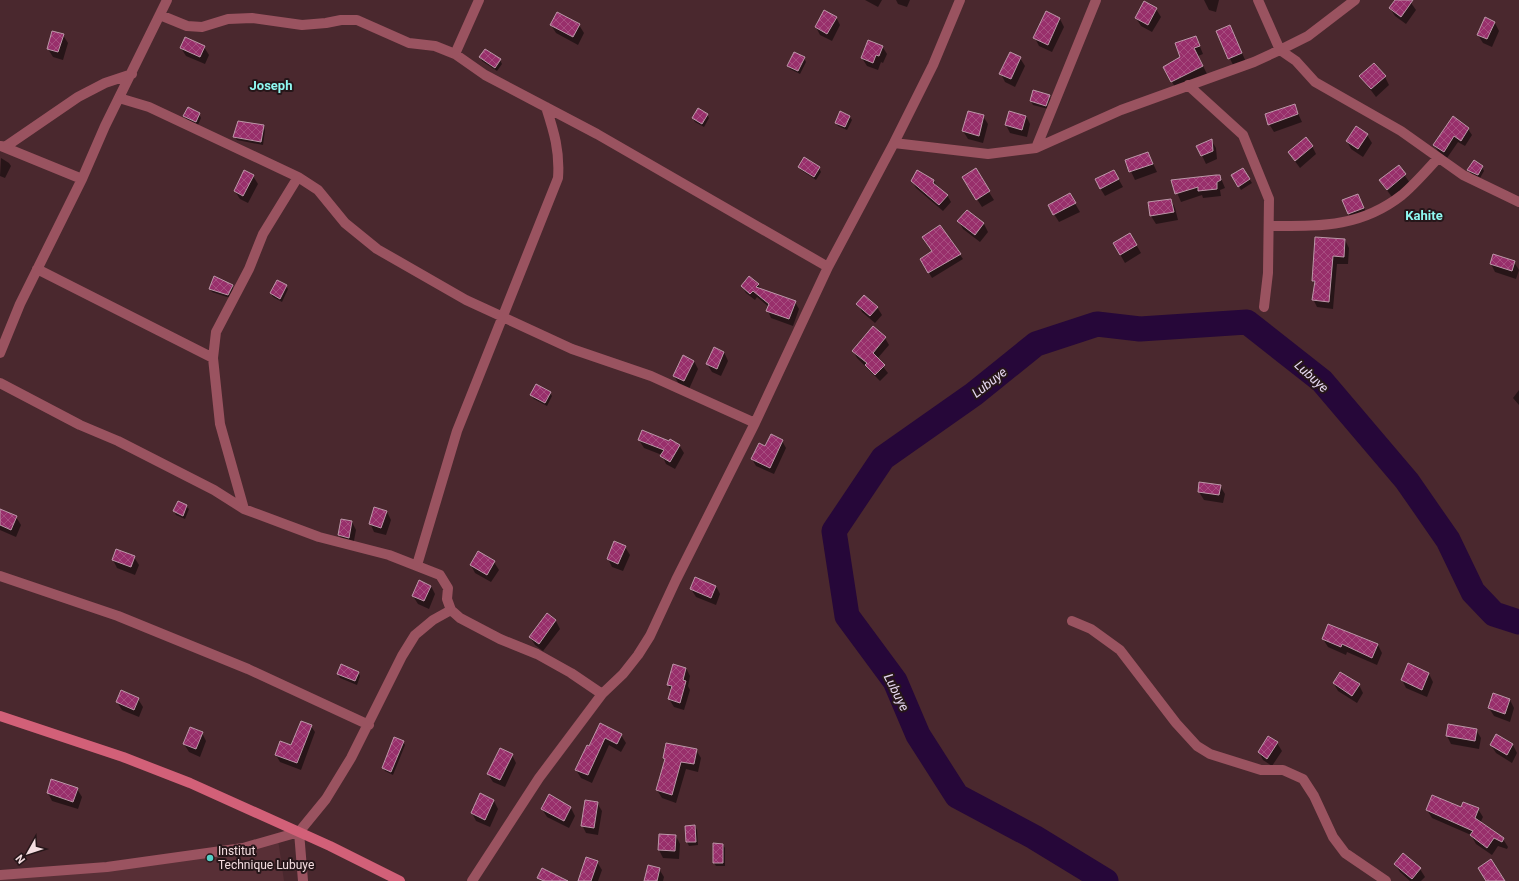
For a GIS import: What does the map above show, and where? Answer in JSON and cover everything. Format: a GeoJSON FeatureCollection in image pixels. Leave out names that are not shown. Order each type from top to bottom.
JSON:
{"type":"FeatureCollection","features":[{"type":"Feature","properties":{"kind":"street"},"geometry":{"type":"LineString","coordinates":[[0,353],[20,304],[82,179],[167,0]]}},
{"type":"Feature","properties":{"kind":"street"},"geometry":{"type":"LineString","coordinates":[[455,54],[479,0]]}},
{"type":"Feature","properties":{"kind":"street"},"geometry":{"type":"LineString","coordinates":[[472,881],[539,778],[602,694],[623,674],[650,636],[676,580],[755,423],[828,267],[894,143],[933,65],[960,0]]}},
{"type":"Feature","properties":{"kind":"street"},"geometry":{"type":"LineString","coordinates":[[1036,148],[1096,0]]}},
{"type":"Feature","properties":{"kind":"street"},"geometry":{"type":"LineString","coordinates":[[1258,0],[1280,50],[1296,61],[1315,82],[1324,89],[1401,131],[1463,175],[1519,202]]}},
{"type":"Feature","properties":{"kind":"street"},"geometry":{"type":"LineString","coordinates":[[894,143],[988,154],[1036,148],[1121,110],[1254,62],[1280,50],[1308,36],[1355,0]]}},
{"type":"Feature","properties":{"kind":"street"},"geometry":{"type":"LineString","coordinates":[[160,15],[187,26],[202,27],[228,19],[252,18],[302,25],[341,20],[358,20],[409,43],[435,46],[455,54],[485,75],[597,134],[828,267]]}},
{"type":"Feature","properties":{"kind":"street"},"geometry":{"type":"LineString","coordinates":[[2,146],[78,97],[105,82],[132,74]]}},
{"type":"Feature","properties":{"kind":"street"},"geometry":{"type":"LineString","coordinates":[[1188,85],[1243,135],[1269,199],[1268,273],[1264,307]]}},
{"type":"Feature","properties":{"kind":"street"},"geometry":{"type":"LineString","coordinates":[[120,98],[149,108],[298,177],[318,190],[345,224],[377,249],[466,300],[572,349],[651,376],[755,423]]}},
{"type":"Feature","properties":{"kind":"street"},"geometry":{"type":"LineString","coordinates":[[417,565],[457,431],[501,317],[558,178],[559,158],[553,128],[546,107]]}},
{"type":"Feature","properties":{"kind":"street"},"geometry":{"type":"LineString","coordinates":[[2,146],[82,179]]}},
{"type":"Feature","properties":{"kind":"street"},"geometry":{"type":"LineString","coordinates":[[1268,226],[1328,226],[1367,216],[1402,195],[1438,158]]}},
{"type":"Feature","properties":{"kind":"street"},"geometry":{"type":"LineString","coordinates":[[244,509],[220,424],[213,358],[216,332],[249,269],[263,234],[298,177]]}},
{"type":"Feature","properties":{"kind":"street"},"geometry":{"type":"LineString","coordinates":[[37,269],[102,304],[213,358]]}},
{"type":"Feature","properties":{"kind":"street"},"geometry":{"type":"LineString","coordinates":[[0,383],[80,425],[118,441],[214,490],[244,509],[319,537],[389,555],[440,575],[448,588],[447,599],[451,610],[467,622],[500,639],[537,654],[571,673],[602,694]]}},
{"type":"Feature","properties":{"kind":"street"},"geometry":{"type":"LineString","coordinates":[[0,576],[118,616],[248,669],[369,725]]}},
{"type":"Feature","properties":{"kind":"street"},"geometry":{"type":"LineString","coordinates":[[0,875],[107,867],[243,848],[299,832],[326,799],[351,758],[369,725],[402,656],[415,635],[433,620],[451,610]]}},
{"type":"Feature","properties":{"kind":"street"},"geometry":{"type":"LineString","coordinates":[[1072,621],[1091,629],[1120,650],[1176,723],[1197,746],[1210,754],[1261,770],[1283,770],[1303,779],[1314,796],[1333,837],[1345,853],[1386,881]]}},
{"type":"Feature","properties":{"kind":"street"},"geometry":{"type":"LineString","coordinates":[[0,716],[123,757],[190,783],[299,832],[400,881]]}},
{"type":"Feature","properties":{"kind":"street"},"geometry":{"type":"LineString","coordinates":[[299,832],[303,881]]}},
{"type":"Feature","properties":{"kind":"shaded area","name":"Institut Technique Lubuye"},"geometry":{"type":"Polygon","coordinates":[[[278,839],[284,881],[0,881],[0,878],[278,839]]]}},
{"type":"Feature","properties":{"kind":"building"},"geometry":{"type":"Polygon","coordinates":[[[1395,0],[1413,0],[1401,17],[1389,8],[1395,0]]]}},
{"type":"Feature","properties":{"kind":"building"},"geometry":{"type":"Polygon","coordinates":[[[1144,1],[1157,8],[1148,25],[1135,18],[1144,1]]]}},
{"type":"Feature","properties":{"kind":"building"},"geometry":{"type":"Polygon","coordinates":[[[824,10],[837,17],[827,34],[815,27],[824,10]]]}},
{"type":"Feature","properties":{"kind":"building"},"geometry":{"type":"Polygon","coordinates":[[[1046,11],[1060,18],[1048,45],[1033,38],[1046,11]]]}},
{"type":"Feature","properties":{"kind":"building"},"geometry":{"type":"Polygon","coordinates":[[[557,12],[580,24],[573,37],[550,25],[557,12]]]}},
{"type":"Feature","properties":{"kind":"building"},"geometry":{"type":"Polygon","coordinates":[[[1485,17],[1495,22],[1487,39],[1477,35],[1485,17]]]}},
{"type":"Feature","properties":{"kind":"building"},"geometry":{"type":"Polygon","coordinates":[[[1230,25],[1242,53],[1228,59],[1216,31],[1230,25]]]}},
{"type":"Feature","properties":{"kind":"building"},"geometry":{"type":"Polygon","coordinates":[[[52,31],[64,34],[58,52],[47,49],[52,31]]]}},
{"type":"Feature","properties":{"kind":"building"},"geometry":{"type":"Polygon","coordinates":[[[1196,36],[1200,46],[1194,48],[1203,66],[1171,82],[1163,67],[1180,57],[1175,43],[1196,36]]]}},
{"type":"Feature","properties":{"kind":"building"},"geometry":{"type":"Polygon","coordinates":[[[185,37],[205,46],[200,57],[180,48],[185,37]]]}},
{"type":"Feature","properties":{"kind":"building"},"geometry":{"type":"Polygon","coordinates":[[[868,40],[883,46],[879,56],[876,55],[873,63],[861,58],[868,40]]]}},
{"type":"Feature","properties":{"kind":"building"},"geometry":{"type":"Polygon","coordinates":[[[485,49],[501,59],[495,68],[479,57],[485,49]]]}},
{"type":"Feature","properties":{"kind":"building"},"geometry":{"type":"Polygon","coordinates":[[[794,52],[805,57],[798,71],[787,66],[794,52]]]}},
{"type":"Feature","properties":{"kind":"building"},"geometry":{"type":"Polygon","coordinates":[[[1010,52],[1021,57],[1011,79],[999,74],[1010,52]]]}},
{"type":"Feature","properties":{"kind":"building"},"geometry":{"type":"Polygon","coordinates":[[[1374,63],[1386,76],[1371,89],[1359,76],[1374,63]]]}},
{"type":"Feature","properties":{"kind":"building"},"geometry":{"type":"Polygon","coordinates":[[[1033,90],[1050,95],[1046,106],[1030,101],[1033,90]]]}},
{"type":"Feature","properties":{"kind":"building"},"geometry":{"type":"Polygon","coordinates":[[[1295,104],[1298,114],[1268,125],[1265,114],[1295,104]]]}},
{"type":"Feature","properties":{"kind":"building"},"geometry":{"type":"Polygon","coordinates":[[[188,107],[200,113],[196,122],[183,116],[188,107]]]}},
{"type":"Feature","properties":{"kind":"building"},"geometry":{"type":"Polygon","coordinates":[[[698,108],[708,114],[702,124],[692,118],[698,108]]]}},
{"type":"Feature","properties":{"kind":"building"},"geometry":{"type":"Polygon","coordinates":[[[840,111],[850,116],[845,127],[835,123],[840,111]]]}},
{"type":"Feature","properties":{"kind":"building"},"geometry":{"type":"Polygon","coordinates":[[[968,111],[984,115],[979,136],[962,131],[968,111]]]}},
{"type":"Feature","properties":{"kind":"building"},"geometry":{"type":"Polygon","coordinates":[[[1009,111],[1026,116],[1022,130],[1005,125],[1009,111]]]}},
{"type":"Feature","properties":{"kind":"building"},"geometry":{"type":"Polygon","coordinates":[[[1453,116],[1469,128],[1461,141],[1454,136],[1444,152],[1433,145],[1453,116]]]}},
{"type":"Feature","properties":{"kind":"building"},"geometry":{"type":"Polygon","coordinates":[[[238,121],[264,125],[261,142],[233,137],[238,121]]]}},
{"type":"Feature","properties":{"kind":"building"},"geometry":{"type":"Polygon","coordinates":[[[1356,126],[1368,134],[1358,149],[1346,141],[1356,126]]]}},
{"type":"Feature","properties":{"kind":"building"},"geometry":{"type":"Polygon","coordinates":[[[1306,137],[1313,146],[1295,161],[1288,152],[1306,137]]]}},
{"type":"Feature","properties":{"kind":"building"},"geometry":{"type":"Polygon","coordinates":[[[1212,139],[1213,151],[1201,156],[1196,146],[1212,139]]]}},
{"type":"Feature","properties":{"kind":"building"},"geometry":{"type":"Polygon","coordinates":[[[1148,152],[1153,164],[1129,172],[1125,160],[1148,152]]]}},
{"type":"Feature","properties":{"kind":"building"},"geometry":{"type":"Polygon","coordinates":[[[804,157],[820,167],[814,177],[798,167],[804,157]]]}},
{"type":"Feature","properties":{"kind":"building"},"geometry":{"type":"Polygon","coordinates":[[[1474,160],[1483,166],[1478,175],[1467,170],[1474,160]]]}},
{"type":"Feature","properties":{"kind":"building"},"geometry":{"type":"Polygon","coordinates":[[[1399,165],[1406,174],[1387,190],[1379,180],[1399,165]]]}},
{"type":"Feature","properties":{"kind":"building"},"geometry":{"type":"Polygon","coordinates":[[[976,168],[990,191],[976,200],[962,177],[976,168]]]}},
{"type":"Feature","properties":{"kind":"building"},"geometry":{"type":"Polygon","coordinates":[[[1243,168],[1250,179],[1238,187],[1231,175],[1243,168]]]}},
{"type":"Feature","properties":{"kind":"building"},"geometry":{"type":"Polygon","coordinates":[[[244,170],[254,175],[243,196],[234,191],[244,170]]]}},
{"type":"Feature","properties":{"kind":"building"},"geometry":{"type":"Polygon","coordinates":[[[917,170],[934,180],[933,183],[948,195],[939,205],[911,181],[917,170]]]}},
{"type":"Feature","properties":{"kind":"building"},"geometry":{"type":"Polygon","coordinates":[[[1114,170],[1119,179],[1100,189],[1095,179],[1114,170]]]}},
{"type":"Feature","properties":{"kind":"building"},"geometry":{"type":"Polygon","coordinates":[[[1220,175],[1221,180],[1217,182],[1217,189],[1198,191],[1198,187],[1175,194],[1171,180],[1220,175]]]}},
{"type":"Feature","properties":{"kind":"building"},"geometry":{"type":"Polygon","coordinates":[[[1070,193],[1076,203],[1053,215],[1048,205],[1070,193]]]}},
{"type":"Feature","properties":{"kind":"building"},"geometry":{"type":"Polygon","coordinates":[[[1358,194],[1364,208],[1348,214],[1342,200],[1358,194]]]}},
{"type":"Feature","properties":{"kind":"building"},"geometry":{"type":"Polygon","coordinates":[[[1171,199],[1174,212],[1150,216],[1148,202],[1171,199]]]}},
{"type":"Feature","properties":{"kind":"building"},"geometry":{"type":"Polygon","coordinates":[[[967,210],[984,223],[975,235],[957,221],[967,210]]]}},
{"type":"Feature","properties":{"kind":"building"},"geometry":{"type":"Polygon","coordinates":[[[940,225],[961,254],[928,273],[920,259],[932,251],[922,237],[940,225]]]}},
{"type":"Feature","properties":{"kind":"building"},"geometry":{"type":"Polygon","coordinates":[[[1130,233],[1137,245],[1120,255],[1113,243],[1130,233]]]}},
{"type":"Feature","properties":{"kind":"building"},"geometry":{"type":"Polygon","coordinates":[[[1315,237],[1345,239],[1344,257],[1333,256],[1329,302],[1312,300],[1315,281],[1312,281],[1315,237]]]}},
{"type":"Feature","properties":{"kind":"building"},"geometry":{"type":"Polygon","coordinates":[[[1493,254],[1515,261],[1512,271],[1490,264],[1493,254]]]}},
{"type":"Feature","properties":{"kind":"building"},"geometry":{"type":"Polygon","coordinates":[[[214,276],[233,285],[228,295],[209,289],[214,276]]]}},
{"type":"Feature","properties":{"kind":"building"},"geometry":{"type":"Polygon","coordinates":[[[749,276],[759,284],[756,287],[796,301],[789,319],[766,311],[769,304],[753,291],[750,294],[741,286],[749,276]]]}},
{"type":"Feature","properties":{"kind":"building"},"geometry":{"type":"Polygon","coordinates":[[[277,280],[287,285],[280,299],[270,293],[277,280]]]}},
{"type":"Feature","properties":{"kind":"building"},"geometry":{"type":"Polygon","coordinates":[[[864,295],[878,307],[870,316],[856,304],[864,295]]]}},
{"type":"Feature","properties":{"kind":"building"},"geometry":{"type":"Polygon","coordinates":[[[873,326],[886,337],[873,353],[885,365],[875,375],[865,365],[867,363],[852,351],[873,326]]]}},
{"type":"Feature","properties":{"kind":"building"},"geometry":{"type":"Polygon","coordinates":[[[714,347],[724,352],[717,369],[706,364],[714,347]]]}},
{"type":"Feature","properties":{"kind":"building"},"geometry":{"type":"Polygon","coordinates":[[[683,355],[694,361],[684,381],[673,376],[683,355]]]}},
{"type":"Feature","properties":{"kind":"building"},"geometry":{"type":"Polygon","coordinates":[[[536,384],[551,392],[545,403],[530,395],[536,384]]]}},
{"type":"Feature","properties":{"kind":"building"},"geometry":{"type":"Polygon","coordinates":[[[642,430],[669,441],[670,439],[680,445],[670,462],[660,456],[664,450],[638,440],[642,430]]]}},
{"type":"Feature","properties":{"kind":"building"},"geometry":{"type":"Polygon","coordinates":[[[771,434],[783,440],[770,468],[751,459],[759,443],[765,446],[771,434]]]}},
{"type":"Feature","properties":{"kind":"building"},"geometry":{"type":"Polygon","coordinates":[[[1199,482],[1221,485],[1219,495],[1198,492],[1199,482]]]}},
{"type":"Feature","properties":{"kind":"building"},"geometry":{"type":"Polygon","coordinates":[[[178,501],[187,505],[183,516],[173,511],[178,501]]]}},
{"type":"Feature","properties":{"kind":"building"},"geometry":{"type":"Polygon","coordinates":[[[374,507],[387,511],[381,528],[369,524],[374,507]]]}},
{"type":"Feature","properties":{"kind":"building"},"geometry":{"type":"Polygon","coordinates":[[[0,509],[17,516],[11,530],[0,525],[0,509]]]}},
{"type":"Feature","properties":{"kind":"building"},"geometry":{"type":"Polygon","coordinates":[[[341,519],[352,521],[349,538],[338,535],[341,519]]]}},
{"type":"Feature","properties":{"kind":"building"},"geometry":{"type":"Polygon","coordinates":[[[614,541],[626,546],[618,564],[607,559],[614,541]]]}},
{"type":"Feature","properties":{"kind":"building"},"geometry":{"type":"Polygon","coordinates":[[[116,549],[135,556],[131,567],[112,560],[116,549]]]}},
{"type":"Feature","properties":{"kind":"building"},"geometry":{"type":"Polygon","coordinates":[[[478,551],[495,561],[487,575],[470,565],[478,551]]]}},
{"type":"Feature","properties":{"kind":"building"},"geometry":{"type":"Polygon","coordinates":[[[695,577],[716,586],[711,598],[690,589],[695,577]]]}},
{"type":"Feature","properties":{"kind":"building"},"geometry":{"type":"Polygon","coordinates":[[[419,580],[431,586],[424,601],[412,596],[419,580]]]}},
{"type":"Feature","properties":{"kind":"building"},"geometry":{"type":"Polygon","coordinates":[[[547,613],[556,620],[539,644],[529,637],[547,613]]]}},
{"type":"Feature","properties":{"kind":"building"},"geometry":{"type":"Polygon","coordinates":[[[1328,624],[1378,644],[1372,658],[1342,644],[1341,647],[1322,639],[1328,624]]]}},
{"type":"Feature","properties":{"kind":"building"},"geometry":{"type":"Polygon","coordinates":[[[1408,663],[1429,673],[1422,690],[1401,680],[1408,663]]]}},
{"type":"Feature","properties":{"kind":"building"},"geometry":{"type":"Polygon","coordinates":[[[341,664],[359,672],[355,681],[337,674],[341,664]]]}},
{"type":"Feature","properties":{"kind":"building"},"geometry":{"type":"Polygon","coordinates":[[[673,664],[686,668],[683,680],[686,681],[680,703],[668,699],[672,686],[667,685],[673,664]]]}},
{"type":"Feature","properties":{"kind":"building"},"geometry":{"type":"Polygon","coordinates":[[[1340,672],[1360,684],[1352,696],[1333,683],[1340,672]]]}},
{"type":"Feature","properties":{"kind":"building"},"geometry":{"type":"Polygon","coordinates":[[[121,690],[139,698],[134,710],[116,702],[121,690]]]}},
{"type":"Feature","properties":{"kind":"building"},"geometry":{"type":"Polygon","coordinates":[[[1493,693],[1510,699],[1505,714],[1488,708],[1493,693]]]}},
{"type":"Feature","properties":{"kind":"building"},"geometry":{"type":"Polygon","coordinates":[[[301,721],[312,725],[297,763],[275,755],[280,741],[291,745],[301,721]]]}},
{"type":"Feature","properties":{"kind":"building"},"geometry":{"type":"Polygon","coordinates":[[[600,723],[622,734],[617,744],[605,738],[588,775],[575,770],[600,723]]]}},
{"type":"Feature","properties":{"kind":"building"},"geometry":{"type":"Polygon","coordinates":[[[1448,724],[1477,729],[1475,741],[1446,736],[1448,724]]]}},
{"type":"Feature","properties":{"kind":"building"},"geometry":{"type":"Polygon","coordinates":[[[190,727],[203,732],[196,749],[183,744],[190,727]]]}},
{"type":"Feature","properties":{"kind":"building"},"geometry":{"type":"Polygon","coordinates":[[[1496,734],[1513,744],[1507,755],[1490,745],[1496,734]]]}},
{"type":"Feature","properties":{"kind":"building"},"geometry":{"type":"Polygon","coordinates":[[[1268,736],[1278,742],[1267,759],[1258,752],[1268,736]]]}},
{"type":"Feature","properties":{"kind":"building"},"geometry":{"type":"Polygon","coordinates":[[[394,737],[404,741],[391,772],[382,768],[394,737]]]}},
{"type":"Feature","properties":{"kind":"building"},"geometry":{"type":"Polygon","coordinates":[[[666,743],[697,749],[694,764],[681,762],[672,795],[656,790],[665,759],[663,758],[666,743]]]}},
{"type":"Feature","properties":{"kind":"building"},"geometry":{"type":"Polygon","coordinates":[[[500,748],[513,754],[500,780],[487,774],[500,748]]]}},
{"type":"Feature","properties":{"kind":"building"},"geometry":{"type":"Polygon","coordinates":[[[51,779],[78,788],[73,802],[47,793],[51,779]]]}},
{"type":"Feature","properties":{"kind":"building"},"geometry":{"type":"Polygon","coordinates":[[[480,793],[494,800],[485,820],[471,813],[480,793]]]}},
{"type":"Feature","properties":{"kind":"building"},"geometry":{"type":"Polygon","coordinates":[[[549,794],[571,807],[564,821],[541,809],[549,794]]]}},
{"type":"Feature","properties":{"kind":"building"},"geometry":{"type":"Polygon","coordinates":[[[1432,795],[1461,807],[1463,802],[1479,808],[1475,818],[1504,838],[1502,842],[1494,838],[1487,848],[1470,835],[1473,831],[1426,810],[1432,795]]]}},
{"type":"Feature","properties":{"kind":"building"},"geometry":{"type":"Polygon","coordinates":[[[585,800],[598,802],[594,828],[581,826],[585,800]]]}},
{"type":"Feature","properties":{"kind":"building"},"geometry":{"type":"Polygon","coordinates":[[[695,825],[696,842],[686,842],[685,826],[695,825]]]}},
{"type":"Feature","properties":{"kind":"building"},"geometry":{"type":"Polygon","coordinates":[[[659,834],[676,835],[675,851],[658,850],[659,834]]]}},
{"type":"Feature","properties":{"kind":"building"},"geometry":{"type":"Polygon","coordinates":[[[713,843],[723,844],[723,863],[713,863],[713,843]]]}},
{"type":"Feature","properties":{"kind":"building"},"geometry":{"type":"Polygon","coordinates":[[[1403,853],[1421,868],[1412,879],[1394,864],[1403,853]]]}},
{"type":"Feature","properties":{"kind":"building"},"geometry":{"type":"Polygon","coordinates":[[[586,857],[598,861],[591,881],[578,881],[586,857]]]}},
{"type":"Feature","properties":{"kind":"building"},"geometry":{"type":"Polygon","coordinates":[[[1491,859],[1505,881],[1486,881],[1478,868],[1491,859]]]}},
{"type":"Feature","properties":{"kind":"building"},"geometry":{"type":"Polygon","coordinates":[[[648,865],[660,868],[657,881],[644,881],[648,865]]]}},
{"type":"Feature","properties":{"kind":"building"},"geometry":{"type":"Polygon","coordinates":[[[542,868],[568,881],[544,881],[537,878],[542,868]]]}},
{"type":"Feature","properties":{"kind":"waterway","name":"Lubuye"},"geometry":{"type":"LineString","coordinates":[[1106,881],[1034,837],[957,796],[918,735],[895,681],[847,616],[834,531],[883,458],[974,394],[1036,344],[1097,324],[1140,329],[1247,322],[1322,381],[1407,481],[1448,540],[1473,592],[1494,614],[1519,622]]}},
{"type":"Feature","properties":{"kind":"place","name":"Institut Technique Lubuye"},"geometry":{"type":"Point","coordinates":[210,858]}},
{"type":"Feature","properties":{"kind":"district","name":"Joseph"},"geometry":{"type":"Point","coordinates":[271,85]}},
{"type":"Feature","properties":{"kind":"district","name":"Kahite"},"geometry":{"type":"Point","coordinates":[1424,215]}}]}
